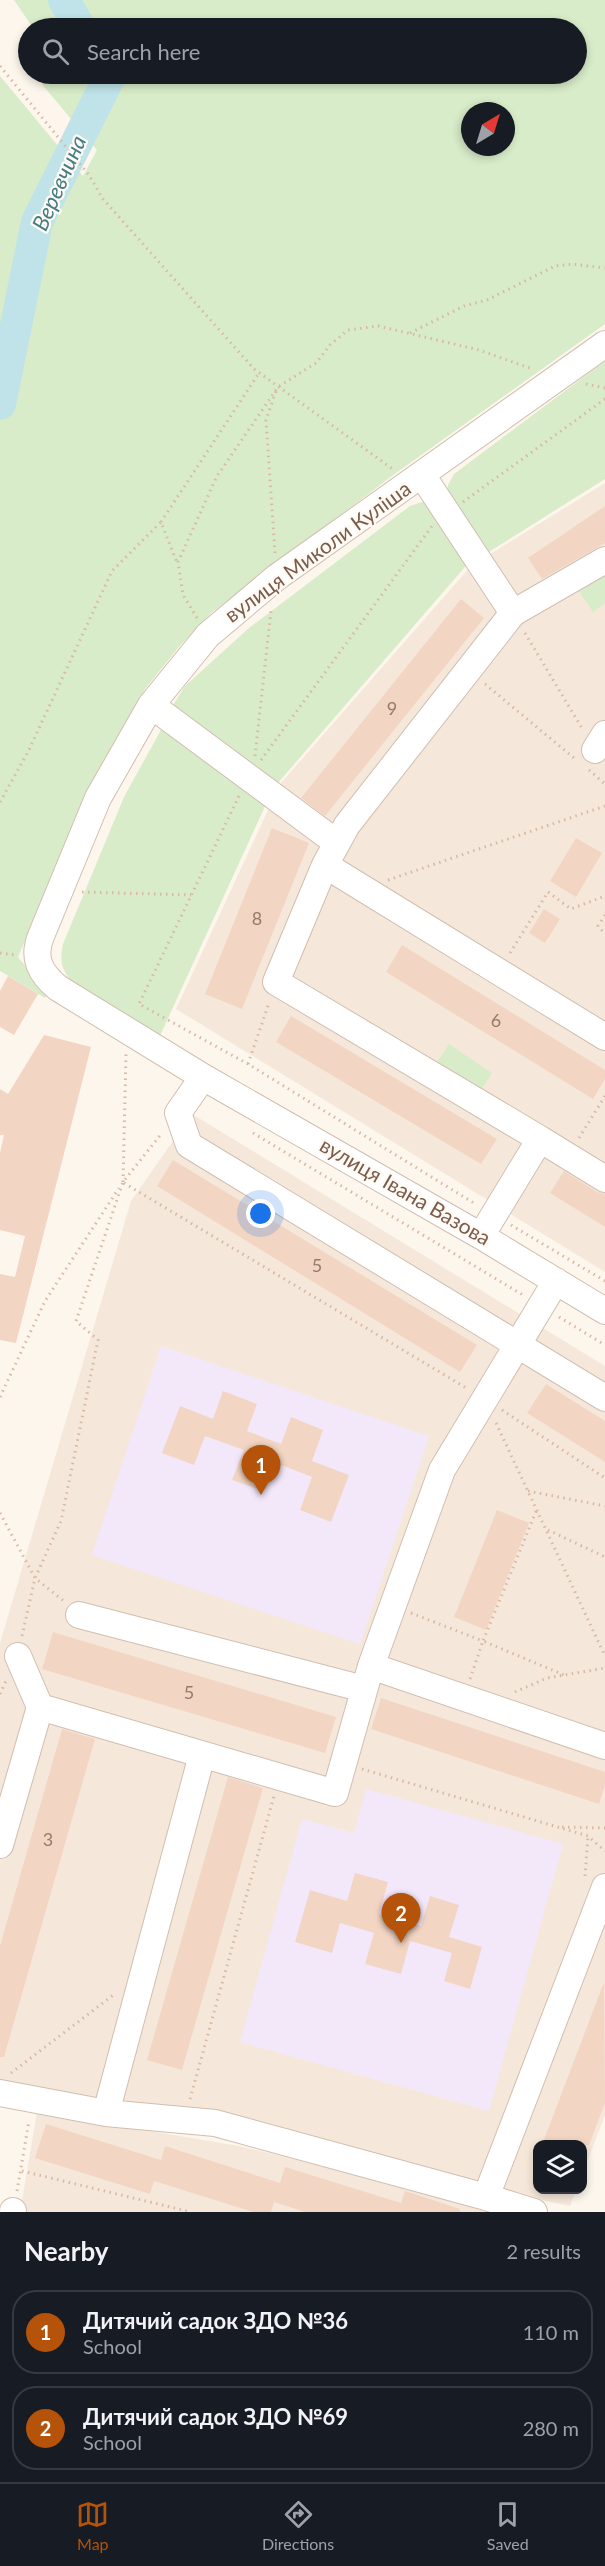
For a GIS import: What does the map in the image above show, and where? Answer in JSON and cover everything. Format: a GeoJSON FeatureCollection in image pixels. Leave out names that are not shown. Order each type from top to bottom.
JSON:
{"type":"FeatureCollection","features":[{"type":"Feature","properties":{"kind":"street","name":"вулиця Миколи Куліша"},"geometry":{"type":"LineString","coordinates":[[203,1077],[58,987],[40,968],[36,947],[98,798],[151,705],[208,635],[277,577],[605,344]]}},
{"type":"Feature","properties":{"kind":"street"},"geometry":{"type":"LineString","coordinates":[[414,481],[448,512],[513,613]]}},
{"type":"Feature","properties":{"kind":"street"},"geometry":{"type":"LineString","coordinates":[[605,560],[513,613],[467,670],[347,825],[331,854],[276,982],[605,1179]]}},
{"type":"Feature","properties":{"kind":"street"},"geometry":{"type":"LineString","coordinates":[[151,705],[250,774],[364,888],[605,1037]]}},
{"type":"Feature","properties":{"kind":"street"},"geometry":{"type":"LineString","coordinates":[[203,1077],[178,1113],[189,1145],[605,1398]]}},
{"type":"Feature","properties":{"kind":"street","name":"вулиця Івана Вазова"},"geometry":{"type":"LineString","coordinates":[[203,1077],[487,1225],[556,1281],[605,1311]]}},
{"type":"Feature","properties":{"kind":"street"},"geometry":{"type":"LineString","coordinates":[[487,1225],[540,1139]]}},
{"type":"Feature","properties":{"kind":"street"},"geometry":{"type":"LineString","coordinates":[[40,1707],[335,1793],[368,1678],[442,1470],[556,1281]]}},
{"type":"Feature","properties":{"kind":"street"},"geometry":{"type":"LineString","coordinates":[[79,1615],[474,1701],[605,1746]]}},
{"type":"Feature","properties":{"kind":"street"},"geometry":{"type":"LineString","coordinates":[[0,1845],[40,1707],[18,1656]]}},
{"type":"Feature","properties":{"kind":"street"},"geometry":{"type":"LineString","coordinates":[[106,2113],[202,1755]]}},
{"type":"Feature","properties":{"kind":"street"},"geometry":{"type":"LineString","coordinates":[[486,2197],[605,1887]]}},
{"type":"Feature","properties":{"kind":"street"},"geometry":{"type":"LineString","coordinates":[[4,2084],[32,2099],[106,2113],[215,2123],[534,2212]]}},
{"type":"Feature","properties":{"kind":"path"},"geometry":{"type":"LineString","coordinates":[[0,66],[89,175],[103,199],[259,373],[394,470],[414,481]]}},
{"type":"Feature","properties":{"kind":"path"},"geometry":{"type":"LineString","coordinates":[[408,333],[464,306],[487,300],[555,266],[573,264],[605,268]]}},
{"type":"Feature","properties":{"kind":"path"},"geometry":{"type":"LineString","coordinates":[[208,635],[183,595],[178,562],[217,476],[278,387],[316,363],[330,345],[348,330],[378,326],[479,350],[558,377]]}},
{"type":"Feature","properties":{"kind":"path"},"geometry":{"type":"LineString","coordinates":[[0,802],[28,752],[112,571],[161,522],[259,373]]}},
{"type":"Feature","properties":{"kind":"path"},"geometry":{"type":"LineString","coordinates":[[250,774],[267,636],[277,577],[266,420],[278,387]]}},
{"type":"Feature","properties":{"kind":"path"},"geometry":{"type":"LineString","coordinates":[[605,399],[426,530],[250,774],[139,1004],[248,1064],[487,1225],[605,1281]]}},
{"type":"Feature","properties":{"kind":"path"},"geometry":{"type":"LineString","coordinates":[[161,522],[179,567]]}},
{"type":"Feature","properties":{"kind":"path"},"geometry":{"type":"LineString","coordinates":[[513,613],[591,753],[605,784]]}},
{"type":"Feature","properties":{"kind":"path"},"geometry":{"type":"LineString","coordinates":[[467,670],[591,753]]}},
{"type":"Feature","properties":{"kind":"path"},"geometry":{"type":"LineString","coordinates":[[364,888],[605,806]]}},
{"type":"Feature","properties":{"kind":"path"},"geometry":{"type":"LineString","coordinates":[[59,892],[191,895]]}},
{"type":"Feature","properties":{"kind":"path"},"geometry":{"type":"LineString","coordinates":[[499,972],[548,892],[571,909],[605,896]]}},
{"type":"Feature","properties":{"kind":"path"},"geometry":{"type":"LineString","coordinates":[[605,915],[598,926],[605,934]]}},
{"type":"Feature","properties":{"kind":"path"},"geometry":{"type":"LineString","coordinates":[[248,1064],[276,982]]}},
{"type":"Feature","properties":{"kind":"path"},"geometry":{"type":"LineString","coordinates":[[18,1656],[35,1578],[62,1521],[98,1340],[76,1321],[123,1182],[127,1030]]}},
{"type":"Feature","properties":{"kind":"path"},"geometry":{"type":"LineString","coordinates":[[568,1156],[605,1096]]}},
{"type":"Feature","properties":{"kind":"path"},"geometry":{"type":"LineString","coordinates":[[0,1397],[45,1301],[123,1182],[178,1113]]}},
{"type":"Feature","properties":{"kind":"path"},"geometry":{"type":"LineString","coordinates":[[250,1131],[605,1345]]}},
{"type":"Feature","properties":{"kind":"path"},"geometry":{"type":"LineString","coordinates":[[123,1182],[486,1399],[605,1479]]}},
{"type":"Feature","properties":{"kind":"path"},"geometry":{"type":"LineString","coordinates":[[486,1399],[605,1656]]}},
{"type":"Feature","properties":{"kind":"path"},"geometry":{"type":"LineString","coordinates":[[528,1491],[605,1506]]}},
{"type":"Feature","properties":{"kind":"path"},"geometry":{"type":"LineString","coordinates":[[537,1509],[483,1641],[474,1701],[547,1678],[605,1668]]}},
{"type":"Feature","properties":{"kind":"path"},"geometry":{"type":"LineString","coordinates":[[0,1513],[35,1578],[79,1615]]}},
{"type":"Feature","properties":{"kind":"path"},"geometry":{"type":"LineString","coordinates":[[0,1522],[5,1522]]}},
{"type":"Feature","properties":{"kind":"path"},"geometry":{"type":"LineString","coordinates":[[546,1530],[605,1557]]}},
{"type":"Feature","properties":{"kind":"path"},"geometry":{"type":"LineString","coordinates":[[393,1606],[564,1675]]}},
{"type":"Feature","properties":{"kind":"path"},"geometry":{"type":"LineString","coordinates":[[343,1764],[588,1836],[605,1851]]}},
{"type":"Feature","properties":{"kind":"path"},"geometry":{"type":"LineString","coordinates":[[184,2121],[280,1777]]}},
{"type":"Feature","properties":{"kind":"path"},"geometry":{"type":"LineString","coordinates":[[556,1827],[605,1828]]}},
{"type":"Feature","properties":{"kind":"path"},"geometry":{"type":"LineString","coordinates":[[4,2084],[117,1993]]}},
{"type":"Feature","properties":{"kind":"path"},"geometry":{"type":"LineString","coordinates":[[13,2211],[22,2171],[32,2099]]}},
{"type":"Feature","properties":{"kind":"path"},"geometry":{"type":"LineString","coordinates":[[22,2171],[191,2212]]}},
{"type":"Feature","properties":{"kind":"shaded area"},"geometry":{"type":"Polygon","coordinates":[[[605,483],[605,1272],[176,1009],[280,784],[471,566],[605,483]]]}},
{"type":"Feature","properties":{"kind":"shaded area"},"geometry":{"type":"Polygon","coordinates":[[[192,1114],[605,1366],[605,2115],[587,2162],[587,2140],[533,2140],[533,2194],[574,2194],[570,2206],[0,2081],[0,1643],[131,1201],[192,1114]]]}},
{"type":"Feature","properties":{"kind":"shaded area"},"geometry":{"type":"Polygon","coordinates":[[[161,1346],[429,1436],[360,1644],[92,1555],[161,1346]]]}},
{"type":"Feature","properties":{"kind":"shaded area"},"geometry":{"type":"Polygon","coordinates":[[[366,1789],[563,1844],[489,2111],[240,2042],[302,1819],[354,1833],[366,1789]]]}},
{"type":"Feature","properties":{"kind":"shaded area"},"geometry":{"type":"Polygon","coordinates":[[[37,2112],[239,2146],[391,2182],[487,2212],[20,2212],[37,2112]]]}},
{"type":"Feature","properties":{"kind":"green space"},"geometry":{"type":"Polygon","coordinates":[[[14,0],[605,0],[605,324],[396,473],[211,613],[178,648],[145,689],[101,765],[18,957],[48,994],[45,998],[0,971],[0,76],[83,176],[97,150],[42,84],[587,84],[587,18],[26,18],[14,0]]]}},
{"type":"Feature","properties":{"kind":"green space"},"geometry":{"type":"Polygon","coordinates":[[[605,361],[605,479],[484,555],[447,496],[448,485],[454,474],[605,361]]]}},
{"type":"Feature","properties":{"kind":"green space"},"geometry":{"type":"Polygon","coordinates":[[[425,501],[471,560],[271,791],[172,707],[185,686],[249,628],[410,506],[425,501]]]}},
{"type":"Feature","properties":{"kind":"green space"},"geometry":{"type":"Polygon","coordinates":[[[605,574],[605,603],[593,612],[579,591],[605,574]]]}},
{"type":"Feature","properties":{"kind":"green space"},"geometry":{"type":"Polygon","coordinates":[[[162,728],[267,802],[159,1038],[73,984],[64,970],[61,956],[63,944],[124,797],[162,728]]]}},
{"type":"Feature","properties":{"kind":"green space"},"geometry":{"type":"Polygon","coordinates":[[[449,1044],[492,1073],[479,1094],[435,1065],[449,1044]]]}},
{"type":"Feature","properties":{"kind":"building"},"geometry":{"type":"Polygon","coordinates":[[[605,506],[605,543],[542,579],[528,558],[605,506]]]}},
{"type":"Feature","properties":{"kind":"building"},"geometry":{"type":"Polygon","coordinates":[[[461,599],[484,618],[325,816],[301,798],[461,599]]]}},
{"type":"Feature","properties":{"kind":"building"},"geometry":{"type":"Polygon","coordinates":[[[272,828],[309,843],[242,1009],[205,994],[272,828]]]}},
{"type":"Feature","properties":{"kind":"building"},"geometry":{"type":"Polygon","coordinates":[[[576,838],[602,853],[576,897],[550,881],[576,838]]]}},
{"type":"Feature","properties":{"kind":"building"},"geometry":{"type":"Polygon","coordinates":[[[544,909],[560,919],[545,943],[529,933],[544,909]]]}},
{"type":"Feature","properties":{"kind":"building"},"geometry":{"type":"Polygon","coordinates":[[[402,945],[605,1070],[605,1079],[593,1099],[386,972],[402,945]]]}},
{"type":"Feature","properties":{"kind":"building"},"geometry":{"type":"Polygon","coordinates":[[[8,976],[38,994],[14,1035],[0,1027],[0,991],[8,976]]]}},
{"type":"Feature","properties":{"kind":"building"},"geometry":{"type":"Polygon","coordinates":[[[291,1016],[497,1139],[481,1164],[276,1042],[291,1016]]]}},
{"type":"Feature","properties":{"kind":"building"},"geometry":{"type":"Polygon","coordinates":[[[44,1035],[91,1047],[16,1343],[0,1340],[0,1274],[15,1277],[25,1236],[0,1230],[0,1153],[4,1135],[0,1135],[0,1089],[8,1094],[44,1035]]]}},
{"type":"Feature","properties":{"kind":"building"},"geometry":{"type":"Polygon","coordinates":[[[173,1160],[477,1345],[460,1372],[157,1186],[173,1160]]]}},
{"type":"Feature","properties":{"kind":"building"},"geometry":{"type":"Polygon","coordinates":[[[564,1171],[597,1192],[605,1194],[605,1227],[550,1193],[564,1171]]]}},
{"type":"Feature","properties":{"kind":"building"},"geometry":{"type":"Polygon","coordinates":[[[546,1384],[605,1421],[605,1462],[527,1413],[546,1384]]]}},
{"type":"Feature","properties":{"kind":"building"},"geometry":{"type":"Polygon","coordinates":[[[223,1391],[257,1404],[247,1431],[281,1444],[291,1417],[323,1430],[312,1461],[349,1475],[331,1522],[300,1510],[312,1477],[271,1461],[260,1490],[232,1480],[244,1450],[205,1436],[194,1465],[162,1453],[180,1406],[213,1419],[223,1391]]]}},
{"type":"Feature","properties":{"kind":"building"},"geometry":{"type":"Polygon","coordinates":[[[497,1510],[529,1523],[486,1630],[454,1617],[497,1510]]]}},
{"type":"Feature","properties":{"kind":"building"},"geometry":{"type":"Polygon","coordinates":[[[53,1632],[336,1717],[325,1753],[42,1669],[53,1632]]]}},
{"type":"Feature","properties":{"kind":"building"},"geometry":{"type":"Polygon","coordinates":[[[381,1698],[605,1772],[605,1785],[599,1804],[371,1729],[381,1698]]]}},
{"type":"Feature","properties":{"kind":"building"},"geometry":{"type":"Polygon","coordinates":[[[62,1729],[95,1739],[4,2057],[0,2057],[0,1946],[62,1729]]]}},
{"type":"Feature","properties":{"kind":"building"},"geometry":{"type":"Polygon","coordinates":[[[228,1777],[263,1788],[182,2070],[147,2060],[228,1777]]]}},
{"type":"Feature","properties":{"kind":"building"},"geometry":{"type":"Polygon","coordinates":[[[355,1873],[388,1882],[379,1914],[421,1926],[430,1896],[459,1905],[449,1937],[482,1947],[470,1989],[444,1981],[452,1953],[410,1941],[401,1974],[365,1964],[374,1933],[340,1923],[332,1953],[295,1942],[310,1890],[347,1901],[355,1873]]]}},
{"type":"Feature","properties":{"kind":"building"},"geometry":{"type":"Polygon","coordinates":[[[604,1982],[605,2103],[589,2145],[587,2145],[587,2140],[544,2140],[604,1982]]]}},
{"type":"Feature","properties":{"kind":"building"},"geometry":{"type":"Polygon","coordinates":[[[46,2124],[161,2160],[165,2146],[280,2183],[285,2167],[401,2203],[405,2191],[460,2209],[460,2212],[305,2212],[274,2202],[271,2212],[253,2212],[154,2181],[150,2194],[35,2158],[46,2124]]]}},
{"type":"Feature","properties":{"kind":"waterway","name":"Веревчина"},"geometry":{"type":"LineString","coordinates":[[64,0],[74,18]]}},
{"type":"Feature","properties":{"kind":"waterway","name":"Веревчина"},"geometry":{"type":"LineString","coordinates":[[0,404],[37,222],[106,84]]}},
{"type":"Feature","properties":{"kind":"place","name":"Дитячий садок ЗДО №36"},"geometry":{"type":"Point","coordinates":[261,1495]}},
{"type":"Feature","properties":{"kind":"place","name":"Дитячий садок ЗДО №69"},"geometry":{"type":"Point","coordinates":[401,1943]}}]}
